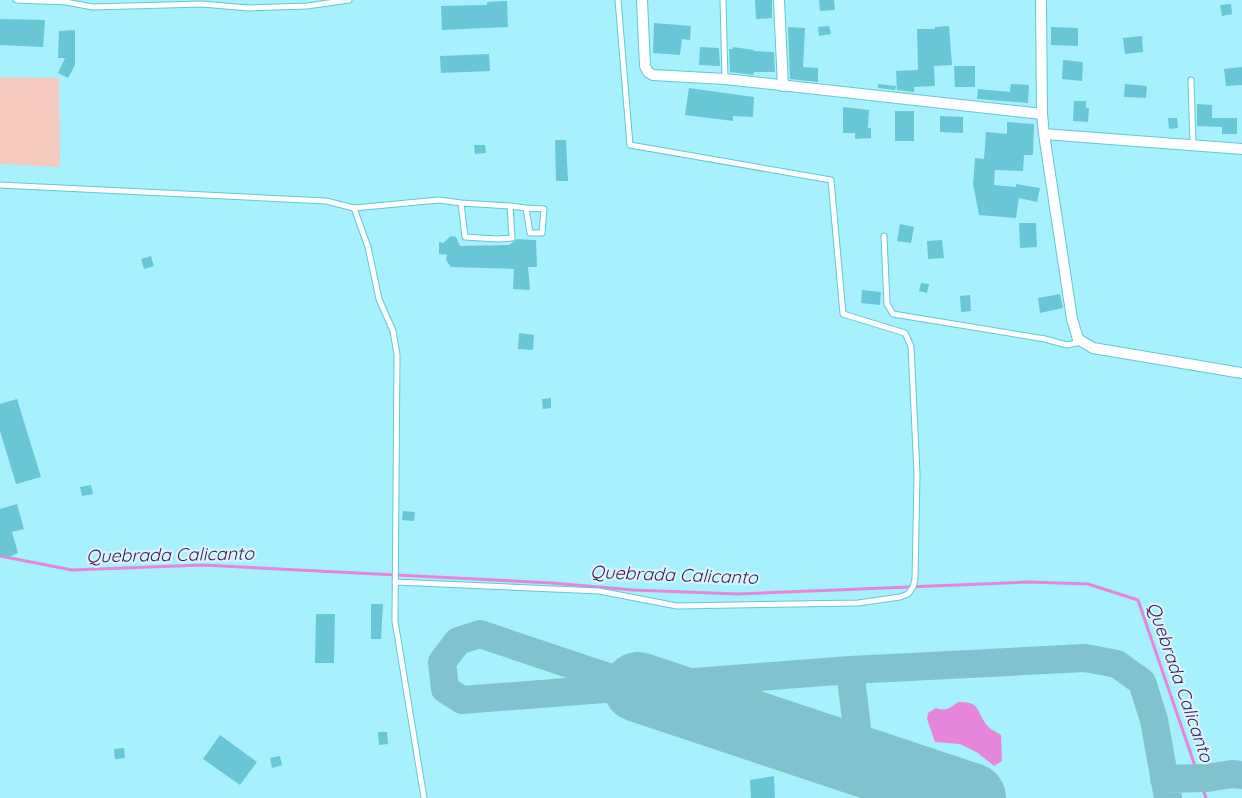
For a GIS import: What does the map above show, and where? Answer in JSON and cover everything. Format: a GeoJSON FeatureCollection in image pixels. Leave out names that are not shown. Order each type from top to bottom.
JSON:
{"type":"FeatureCollection","features":[{"type":"Feature","properties":{"kind":"street"},"geometry":{"type":"LineString","coordinates":[[642,0],[645,66],[653,75],[725,79],[1042,114]]}},
{"type":"Feature","properties":{"kind":"street"},"geometry":{"type":"LineString","coordinates":[[1041,0],[1044,134],[1072,320],[1078,339],[1093,348],[1242,373]]}},
{"type":"Feature","properties":{"kind":"street"},"geometry":{"type":"LineString","coordinates":[[779,1],[783,86]]}},
{"type":"Feature","properties":{"kind":"street"},"geometry":{"type":"LineString","coordinates":[[1044,134],[1242,149]]}},
{"type":"Feature","properties":{"kind":"lane"},"geometry":{"type":"LineString","coordinates":[[16,0],[66,2],[93,7],[202,4],[249,8],[307,6],[350,0]]}},
{"type":"Feature","properties":{"kind":"lane"},"geometry":{"type":"LineString","coordinates":[[395,581],[599,591],[677,606],[858,603],[900,597],[908,594],[913,587],[917,474],[911,346],[905,333],[843,314],[831,180],[630,145],[618,0]]}},
{"type":"Feature","properties":{"kind":"lane"},"geometry":{"type":"LineString","coordinates":[[723,0],[725,79]]}},
{"type":"Feature","properties":{"kind":"lane"},"geometry":{"type":"LineString","coordinates":[[1191,80],[1193,145]]}},
{"type":"Feature","properties":{"kind":"lane"},"geometry":{"type":"LineString","coordinates":[[0,185],[326,201],[354,208],[439,200],[544,209],[542,233],[530,233],[526,208]]}},
{"type":"Feature","properties":{"kind":"lane"},"geometry":{"type":"LineString","coordinates":[[460,203],[465,237],[512,238],[510,206]]}},
{"type":"Feature","properties":{"kind":"lane"},"geometry":{"type":"LineString","coordinates":[[354,208],[368,247],[379,299],[393,331],[397,355],[395,621],[424,798]]}},
{"type":"Feature","properties":{"kind":"lane"},"geometry":{"type":"LineString","coordinates":[[884,236],[887,304],[892,314],[1045,339],[1067,345],[1083,341]]}},
{"type":"Feature","properties":{"kind":"shaded area"},"geometry":{"type":"Polygon","coordinates":[[[0,77],[59,78],[60,167],[0,164],[0,77]]]}},
{"type":"Feature","properties":{"kind":"shaded area"},"geometry":{"type":"Polygon","coordinates":[[[958,702],[974,705],[987,726],[1001,735],[1002,761],[994,766],[978,753],[960,744],[935,742],[927,719],[928,713],[936,708],[948,709],[958,702]]]}},
{"type":"Feature","properties":{"kind":"building"},"geometry":{"type":"Polygon","coordinates":[[[755,0],[772,0],[772,18],[756,19],[755,0]]]}},
{"type":"Feature","properties":{"kind":"building"},"geometry":{"type":"Polygon","coordinates":[[[819,0],[834,0],[835,10],[820,11],[819,0]]]}},
{"type":"Feature","properties":{"kind":"building"},"geometry":{"type":"Polygon","coordinates":[[[507,1],[508,27],[442,30],[441,6],[487,5],[487,2],[507,1]]]}},
{"type":"Feature","properties":{"kind":"building"},"geometry":{"type":"Polygon","coordinates":[[[1231,4],[1232,14],[1222,16],[1220,5],[1231,4]]]}},
{"type":"Feature","properties":{"kind":"building"},"geometry":{"type":"Polygon","coordinates":[[[0,19],[45,20],[43,47],[0,45],[0,19]]]}},
{"type":"Feature","properties":{"kind":"building"},"geometry":{"type":"Polygon","coordinates":[[[654,23],[691,26],[690,40],[682,39],[680,55],[653,53],[654,23]]]}},
{"type":"Feature","properties":{"kind":"building"},"geometry":{"type":"Polygon","coordinates":[[[829,26],[831,34],[819,36],[818,27],[829,26]]]}},
{"type":"Feature","properties":{"kind":"building"},"geometry":{"type":"Polygon","coordinates":[[[949,26],[952,65],[934,66],[935,86],[914,87],[914,92],[897,90],[896,71],[918,70],[917,29],[949,26]]]}},
{"type":"Feature","properties":{"kind":"building"},"geometry":{"type":"Polygon","coordinates":[[[788,27],[805,28],[803,67],[818,68],[818,82],[790,79],[788,27]]]}},
{"type":"Feature","properties":{"kind":"building"},"geometry":{"type":"Polygon","coordinates":[[[1051,27],[1078,28],[1078,46],[1051,45],[1051,27]]]}},
{"type":"Feature","properties":{"kind":"building"},"geometry":{"type":"Polygon","coordinates":[[[75,30],[75,65],[68,78],[58,73],[65,58],[58,58],[59,31],[75,30]]]}},
{"type":"Feature","properties":{"kind":"building"},"geometry":{"type":"Polygon","coordinates":[[[1142,36],[1143,52],[1125,54],[1123,38],[1142,36]]]}},
{"type":"Feature","properties":{"kind":"building"},"geometry":{"type":"Polygon","coordinates":[[[700,47],[719,48],[720,66],[699,65],[700,47]]]}},
{"type":"Feature","properties":{"kind":"building"},"geometry":{"type":"Polygon","coordinates":[[[733,47],[774,52],[775,72],[754,72],[753,75],[730,72],[729,49],[733,47]]]}},
{"type":"Feature","properties":{"kind":"building"},"geometry":{"type":"Polygon","coordinates":[[[489,54],[490,71],[441,73],[440,56],[489,54]]]}},
{"type":"Feature","properties":{"kind":"building"},"geometry":{"type":"Polygon","coordinates":[[[1063,60],[1083,62],[1082,81],[1062,79],[1063,60]]]}},
{"type":"Feature","properties":{"kind":"building"},"geometry":{"type":"Polygon","coordinates":[[[954,66],[975,66],[975,87],[955,87],[954,66]]]}},
{"type":"Feature","properties":{"kind":"building"},"geometry":{"type":"Polygon","coordinates":[[[1242,67],[1242,85],[1226,86],[1224,69],[1242,67]]]}},
{"type":"Feature","properties":{"kind":"building"},"geometry":{"type":"Polygon","coordinates":[[[878,84],[896,86],[895,90],[878,88],[878,84]]]}},
{"type":"Feature","properties":{"kind":"building"},"geometry":{"type":"Polygon","coordinates":[[[1011,84],[1029,85],[1028,103],[977,99],[978,89],[1010,92],[1011,84]]]}},
{"type":"Feature","properties":{"kind":"building"},"geometry":{"type":"Polygon","coordinates":[[[1125,84],[1147,86],[1146,98],[1124,97],[1125,84]]]}},
{"type":"Feature","properties":{"kind":"building"},"geometry":{"type":"Polygon","coordinates":[[[689,88],[754,97],[753,117],[733,116],[733,121],[685,115],[689,88]]]}},
{"type":"Feature","properties":{"kind":"building"},"geometry":{"type":"Polygon","coordinates":[[[1074,101],[1086,101],[1086,108],[1089,108],[1088,122],[1073,121],[1074,101]]]}},
{"type":"Feature","properties":{"kind":"building"},"geometry":{"type":"Polygon","coordinates":[[[1197,104],[1212,105],[1212,118],[1237,118],[1237,134],[1222,134],[1222,127],[1197,126],[1197,104]]]}},
{"type":"Feature","properties":{"kind":"building"},"geometry":{"type":"Polygon","coordinates":[[[843,107],[869,110],[868,128],[871,128],[871,138],[855,139],[855,133],[843,133],[843,107]]]}},
{"type":"Feature","properties":{"kind":"building"},"geometry":{"type":"Polygon","coordinates":[[[895,111],[914,111],[914,141],[895,141],[895,111]]]}},
{"type":"Feature","properties":{"kind":"building"},"geometry":{"type":"Polygon","coordinates":[[[940,116],[963,117],[963,133],[940,132],[940,116]]]}},
{"type":"Feature","properties":{"kind":"building"},"geometry":{"type":"Polygon","coordinates":[[[1168,118],[1177,118],[1178,128],[1169,129],[1168,118]]]}},
{"type":"Feature","properties":{"kind":"building"},"geometry":{"type":"Polygon","coordinates":[[[1007,122],[1034,124],[1033,155],[1024,155],[1023,171],[995,170],[994,185],[1016,187],[1016,184],[1040,188],[1037,202],[1019,198],[1016,218],[979,215],[973,184],[975,158],[984,159],[986,132],[1007,134],[1007,122]]]}},
{"type":"Feature","properties":{"kind":"building"},"geometry":{"type":"Polygon","coordinates":[[[555,140],[566,140],[568,181],[556,181],[555,140]]]}},
{"type":"Feature","properties":{"kind":"building"},"geometry":{"type":"Polygon","coordinates":[[[474,145],[485,145],[486,153],[475,154],[474,145]]]}},
{"type":"Feature","properties":{"kind":"building"},"geometry":{"type":"Polygon","coordinates":[[[1019,223],[1036,223],[1037,247],[1020,248],[1019,223]]]}},
{"type":"Feature","properties":{"kind":"building"},"geometry":{"type":"Polygon","coordinates":[[[900,224],[914,227],[911,243],[897,241],[900,224]]]}},
{"type":"Feature","properties":{"kind":"building"},"geometry":{"type":"Polygon","coordinates":[[[451,236],[456,237],[460,246],[509,245],[517,239],[536,240],[537,267],[528,267],[530,290],[513,289],[514,269],[451,267],[446,260],[447,255],[439,254],[439,242],[443,243],[451,236]]]}},
{"type":"Feature","properties":{"kind":"building"},"geometry":{"type":"Polygon","coordinates":[[[942,240],[944,258],[928,259],[927,241],[942,240]]]}},
{"type":"Feature","properties":{"kind":"building"},"geometry":{"type":"Polygon","coordinates":[[[151,256],[154,266],[144,269],[141,259],[151,256]]]}},
{"type":"Feature","properties":{"kind":"building"},"geometry":{"type":"Polygon","coordinates":[[[921,283],[929,284],[927,293],[919,291],[921,283]]]}},
{"type":"Feature","properties":{"kind":"building"},"geometry":{"type":"Polygon","coordinates":[[[862,290],[881,292],[880,305],[861,303],[862,290]]]}},
{"type":"Feature","properties":{"kind":"building"},"geometry":{"type":"Polygon","coordinates":[[[1060,294],[1063,308],[1040,313],[1038,298],[1060,294]]]}},
{"type":"Feature","properties":{"kind":"building"},"geometry":{"type":"Polygon","coordinates":[[[970,295],[971,311],[961,312],[960,296],[970,295]]]}},
{"type":"Feature","properties":{"kind":"building"},"geometry":{"type":"Polygon","coordinates":[[[519,333],[534,335],[533,350],[518,349],[519,333]]]}},
{"type":"Feature","properties":{"kind":"building"},"geometry":{"type":"Polygon","coordinates":[[[551,398],[551,408],[543,409],[542,399],[551,398]]]}},
{"type":"Feature","properties":{"kind":"building"},"geometry":{"type":"Polygon","coordinates":[[[17,399],[41,477],[16,484],[0,431],[0,404],[17,399]]]}},
{"type":"Feature","properties":{"kind":"building"},"geometry":{"type":"Polygon","coordinates":[[[91,485],[93,494],[82,496],[80,487],[91,485]]]}},
{"type":"Feature","properties":{"kind":"building"},"geometry":{"type":"Polygon","coordinates":[[[17,504],[24,529],[12,532],[18,553],[9,557],[0,555],[0,509],[17,504]]]}},
{"type":"Feature","properties":{"kind":"building"},"geometry":{"type":"Polygon","coordinates":[[[403,511],[415,512],[414,521],[402,520],[403,511]]]}},
{"type":"Feature","properties":{"kind":"building"},"geometry":{"type":"Polygon","coordinates":[[[371,604],[383,604],[381,639],[371,639],[371,604]]]}},
{"type":"Feature","properties":{"kind":"building"},"geometry":{"type":"Polygon","coordinates":[[[316,614],[335,614],[334,663],[315,663],[316,614]]]}},
{"type":"Feature","properties":{"kind":"building"},"geometry":{"type":"Polygon","coordinates":[[[378,732],[387,732],[388,744],[379,745],[378,732]]]}},
{"type":"Feature","properties":{"kind":"building"},"geometry":{"type":"Polygon","coordinates":[[[220,735],[257,762],[240,785],[203,759],[220,735]]]}},
{"type":"Feature","properties":{"kind":"building"},"geometry":{"type":"Polygon","coordinates":[[[124,748],[125,758],[115,759],[114,749],[124,748]]]}},
{"type":"Feature","properties":{"kind":"building"},"geometry":{"type":"Polygon","coordinates":[[[280,756],[282,765],[272,768],[270,758],[280,756]]]}},
{"type":"Feature","properties":{"kind":"building"},"geometry":{"type":"Polygon","coordinates":[[[774,776],[775,798],[751,798],[750,780],[774,776]]]}},
{"type":"Feature","properties":{"kind":"waterway","name":"Quebrada Calicanto"},"geometry":{"type":"LineString","coordinates":[[0,556],[72,570],[203,565],[738,594],[1029,582],[1088,584],[1138,600],[1206,798]]}},
{"type":"Feature","properties":{"kind":"taxiway"},"geometry":{"type":"LineString","coordinates":[[638,687],[480,634],[458,641],[442,662],[445,689],[462,700],[850,670],[1085,658],[1117,664],[1142,682],[1154,720],[1168,798]]}},
{"type":"Feature","properties":{"kind":"taxiway"},"geometry":{"type":"LineString","coordinates":[[850,670],[861,761]]}},
{"type":"Feature","properties":{"kind":"taxiway"},"geometry":{"type":"LineString","coordinates":[[1164,779],[1242,775]]}},
{"type":"Feature","properties":{"kind":"runway"},"geometry":{"type":"LineString","coordinates":[[638,687],[971,798]]}}]}
